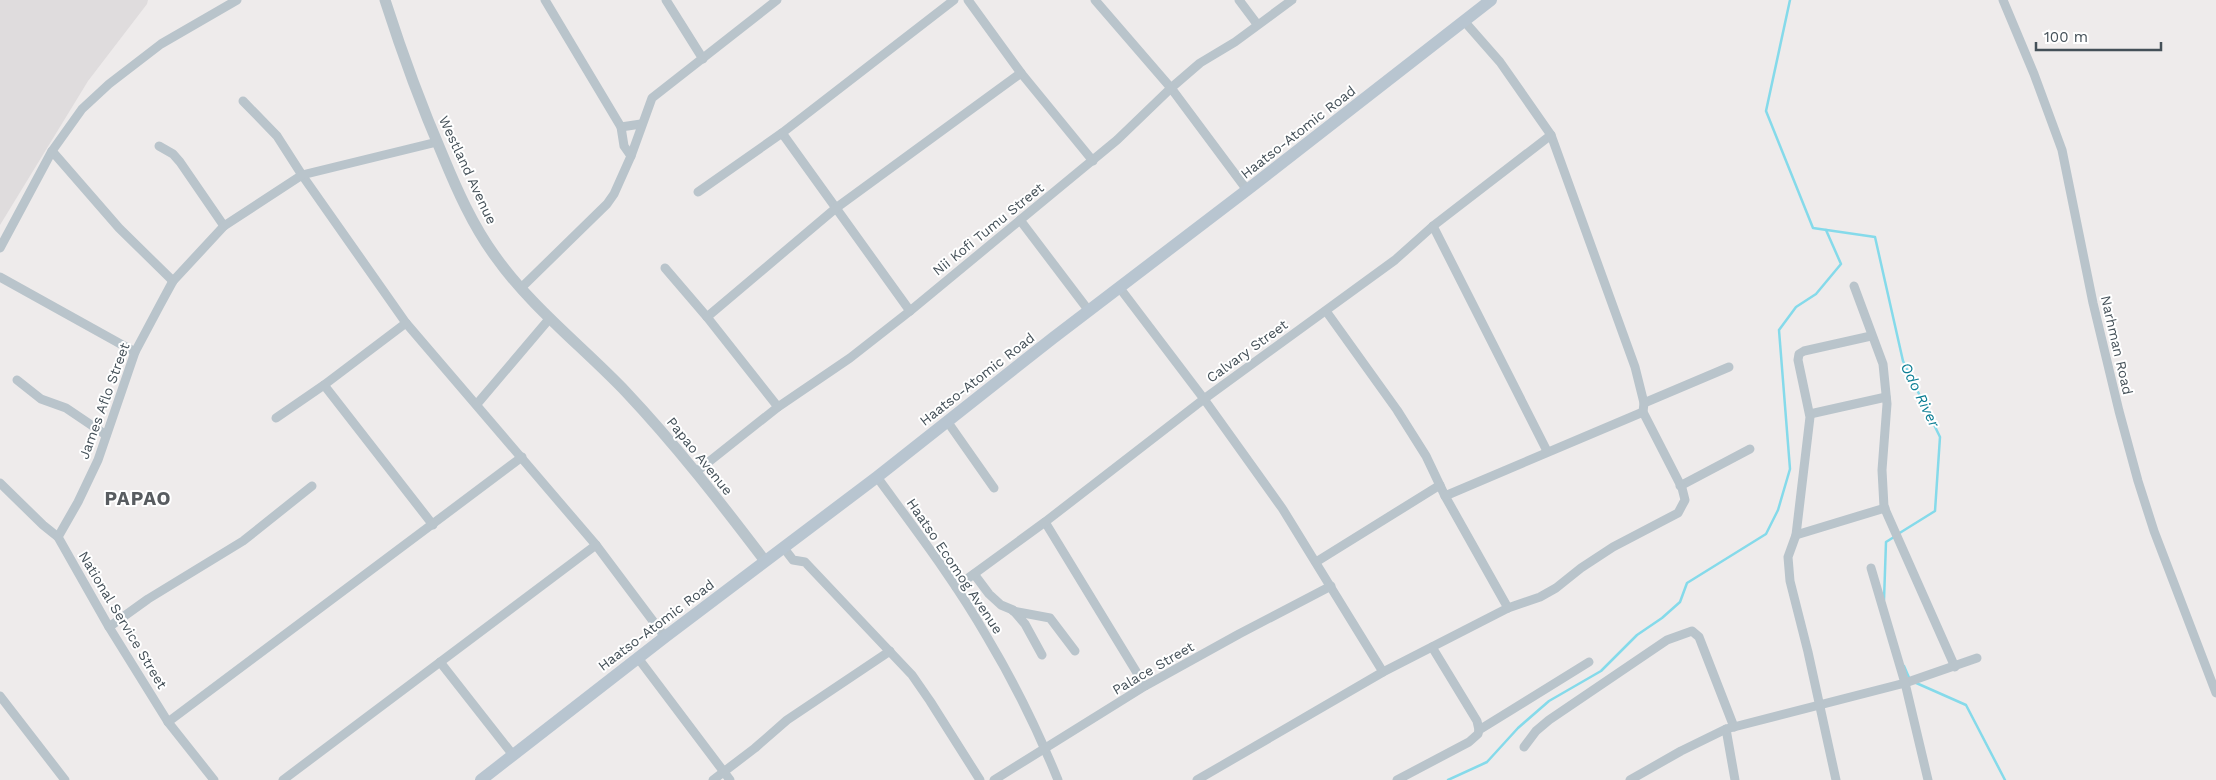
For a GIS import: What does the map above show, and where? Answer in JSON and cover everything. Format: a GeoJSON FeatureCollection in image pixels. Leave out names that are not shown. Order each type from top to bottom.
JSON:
{"type":"FeatureCollection","features":[{"type":"Feature","properties":{"kind":"main road","name":"Haatso-Atomic Road"},"geometry":{"type":"LineString","coordinates":[[480,780],[877,477],[1119,287],[1491,0]]}},
{"type":"Feature","properties":{"kind":"street"},"geometry":{"type":"LineString","coordinates":[[0,248],[52,151],[76,115],[86,104],[146,55],[185,29],[236,0]]}},
{"type":"Feature","properties":{"kind":"street","name":"Westland Avenue"},"geometry":{"type":"LineString","coordinates":[[385,0],[408,71],[437,142],[457,188],[481,234],[494,255],[521,288],[627,393]]}},
{"type":"Feature","properties":{"kind":"street"},"geometry":{"type":"LineString","coordinates":[[545,0],[621,127],[624,146],[631,156]]}},
{"type":"Feature","properties":{"kind":"street"},"geometry":{"type":"LineString","coordinates":[[666,0],[702,59]]}},
{"type":"Feature","properties":{"kind":"street"},"geometry":{"type":"LineString","coordinates":[[698,192],[782,132],[954,0]]}},
{"type":"Feature","properties":{"kind":"street"},"geometry":{"type":"LineString","coordinates":[[968,0],[1021,72],[1093,161]]}},
{"type":"Feature","properties":{"kind":"street"},"geometry":{"type":"LineString","coordinates":[[1096,0],[1171,88],[1247,190]]}},
{"type":"Feature","properties":{"kind":"street"},"geometry":{"type":"LineString","coordinates":[[1239,0],[1257,24]]}},
{"type":"Feature","properties":{"kind":"street","name":"Nii Kofi Tumu Street"},"geometry":{"type":"LineString","coordinates":[[696,472],[778,407],[850,358],[910,311],[1118,140],[1171,88],[1200,63],[1235,42],[1292,0]]}},
{"type":"Feature","properties":{"kind":"street","name":"Narhman Road"},"geometry":{"type":"LineString","coordinates":[[2003,0],[2034,74],[2062,150],[2093,303],[2138,481],[2154,532],[2216,693]]}},
{"type":"Feature","properties":{"kind":"street"},"geometry":{"type":"LineString","coordinates":[[521,288],[607,204],[614,194],[631,156],[652,98],[774,1]]}},
{"type":"Feature","properties":{"kind":"street"},"geometry":{"type":"LineString","coordinates":[[1197,780],[1383,672],[1508,608],[1540,597],[1556,588],[1581,568],[1613,547],[1678,513],[1685,500],[1644,407],[1635,367],[1551,135],[1500,62],[1464,21]]}},
{"type":"Feature","properties":{"kind":"street"},"geometry":{"type":"LineString","coordinates":[[707,317],[836,208],[1021,72]]}},
{"type":"Feature","properties":{"kind":"street"},"geometry":{"type":"LineString","coordinates":[[243,101],[277,136],[302,175],[406,323],[596,545],[665,637]]}},
{"type":"Feature","properties":{"kind":"street"},"geometry":{"type":"LineString","coordinates":[[621,127],[641,124]]}},
{"type":"Feature","properties":{"kind":"street"},"geometry":{"type":"LineString","coordinates":[[782,132],[910,311]]}},
{"type":"Feature","properties":{"kind":"street","name":"Calvary Street"},"geometry":{"type":"LineString","coordinates":[[956,587],[1045,522],[1204,399],[1395,260],[1433,226],[1551,135]]}},
{"type":"Feature","properties":{"kind":"street","name":"James Aflo Street"},"geometry":{"type":"LineString","coordinates":[[58,537],[78,502],[98,460],[135,352],[173,281],[224,226],[302,175],[437,142]]}},
{"type":"Feature","properties":{"kind":"street"},"geometry":{"type":"LineString","coordinates":[[159,146],[176,158],[224,226]]}},
{"type":"Feature","properties":{"kind":"street"},"geometry":{"type":"LineString","coordinates":[[52,151],[119,228],[173,281]]}},
{"type":"Feature","properties":{"kind":"street"},"geometry":{"type":"LineString","coordinates":[[1020,220],[1089,311]]}},
{"type":"Feature","properties":{"kind":"street"},"geometry":{"type":"LineString","coordinates":[[1433,226],[1548,451]]}},
{"type":"Feature","properties":{"kind":"street"},"geometry":{"type":"LineString","coordinates":[[665,268],[707,317],[778,407]]}},
{"type":"Feature","properties":{"kind":"street"},"geometry":{"type":"LineString","coordinates":[[0,277],[135,352]]}},
{"type":"Feature","properties":{"kind":"street"},"geometry":{"type":"LineString","coordinates":[[1854,286],[1883,364],[1886,397],[1882,470],[1885,508],[1955,667]]}},
{"type":"Feature","properties":{"kind":"street"},"geometry":{"type":"LineString","coordinates":[[1119,287],[1204,399],[1282,508],[1383,672]]}},
{"type":"Feature","properties":{"kind":"street"},"geometry":{"type":"LineString","coordinates":[[1326,311],[1397,410],[1426,456],[1445,496],[1508,608]]}},
{"type":"Feature","properties":{"kind":"street"},"geometry":{"type":"LineString","coordinates":[[477,404],[550,318]]}},
{"type":"Feature","properties":{"kind":"street"},"geometry":{"type":"LineString","coordinates":[[276,418],[324,385],[406,323]]}},
{"type":"Feature","properties":{"kind":"street"},"geometry":{"type":"LineString","coordinates":[[1836,780],[1790,581],[1788,557],[1796,534],[1810,414],[1798,360],[1799,354],[1871,336]]}},
{"type":"Feature","properties":{"kind":"street"},"geometry":{"type":"LineString","coordinates":[[1445,496],[1548,451],[1729,367]]}},
{"type":"Feature","properties":{"kind":"street"},"geometry":{"type":"LineString","coordinates":[[17,380],[34,395],[66,408],[106,435]]}},
{"type":"Feature","properties":{"kind":"street"},"geometry":{"type":"LineString","coordinates":[[324,385],[432,525]]}},
{"type":"Feature","properties":{"kind":"street","name":"Papao Avenue"},"geometry":{"type":"LineString","coordinates":[[627,393],[696,472],[765,561]]}},
{"type":"Feature","properties":{"kind":"street"},"geometry":{"type":"LineString","coordinates":[[1810,414],[1886,397]]}},
{"type":"Feature","properties":{"kind":"street"},"geometry":{"type":"LineString","coordinates":[[947,422],[994,488]]}},
{"type":"Feature","properties":{"kind":"street"},"geometry":{"type":"LineString","coordinates":[[1680,486],[1750,450]]}},
{"type":"Feature","properties":{"kind":"street"},"geometry":{"type":"LineString","coordinates":[[168,722],[522,457]]}},
{"type":"Feature","properties":{"kind":"street","name":"Haatso Ecomog Avenue"},"geometry":{"type":"LineString","coordinates":[[877,477],[956,587],[1008,673],[1058,780]]}},
{"type":"Feature","properties":{"kind":"street","name":"National Service Street"},"geometry":{"type":"LineString","coordinates":[[0,482],[43,525],[58,537],[109,627],[168,722],[214,780]]}},
{"type":"Feature","properties":{"kind":"street"},"geometry":{"type":"LineString","coordinates":[[1316,562],[1440,485]]}},
{"type":"Feature","properties":{"kind":"street"},"geometry":{"type":"LineString","coordinates":[[109,627],[148,599],[243,541],[312,486]]}},
{"type":"Feature","properties":{"kind":"street"},"geometry":{"type":"LineString","coordinates":[[1796,534],[1885,508]]}},
{"type":"Feature","properties":{"kind":"street"},"geometry":{"type":"LineString","coordinates":[[1045,522],[1145,686]]}},
{"type":"Feature","properties":{"kind":"street"},"geometry":{"type":"LineString","coordinates":[[284,780],[596,545]]}},
{"type":"Feature","properties":{"kind":"street"},"geometry":{"type":"LineString","coordinates":[[783,547],[794,560],[805,562],[890,651],[930,701],[980,780]]}},
{"type":"Feature","properties":{"kind":"street"},"geometry":{"type":"LineString","coordinates":[[1871,568],[1905,683],[1928,780]]}},
{"type":"Feature","properties":{"kind":"street"},"geometry":{"type":"LineString","coordinates":[[974,574],[989,594],[1001,605],[1013,610],[1050,618],[1075,651]]}},
{"type":"Feature","properties":{"kind":"street","name":"Palace Street"},"geometry":{"type":"LineString","coordinates":[[994,780],[1145,686],[1331,586]]}},
{"type":"Feature","properties":{"kind":"street"},"geometry":{"type":"LineString","coordinates":[[1013,610],[1025,624],[1042,655]]}},
{"type":"Feature","properties":{"kind":"street"},"geometry":{"type":"LineString","coordinates":[[1524,747],[1536,731],[1557,715],[1667,640],[1692,631],[1700,636],[1730,728],[1735,780]]}},
{"type":"Feature","properties":{"kind":"street"},"geometry":{"type":"LineString","coordinates":[[1432,647],[1477,721],[1479,730]]}},
{"type":"Feature","properties":{"kind":"street"},"geometry":{"type":"LineString","coordinates":[[712,780],[755,748],[787,720],[890,651]]}},
{"type":"Feature","properties":{"kind":"street"},"geometry":{"type":"LineString","coordinates":[[638,658],[730,780]]}},
{"type":"Feature","properties":{"kind":"street"},"geometry":{"type":"LineString","coordinates":[[1630,780],[1681,751],[1730,728],[1905,683],[1977,658]]}},
{"type":"Feature","properties":{"kind":"street"},"geometry":{"type":"LineString","coordinates":[[440,662],[513,755]]}},
{"type":"Feature","properties":{"kind":"street"},"geometry":{"type":"LineString","coordinates":[[1397,780],[1469,742],[1478,734],[1479,730],[1589,662]]}},
{"type":"Feature","properties":{"kind":"street"},"geometry":{"type":"LineString","coordinates":[[0,696],[65,780]]}},
{"type":"Feature","properties":{"kind":"shaded area"},"geometry":{"type":"Polygon","coordinates":[[[0,0],[148,0],[147,4],[88,81],[0,225],[0,0]]]}},
{"type":"Feature","properties":{"kind":"waterway","name":"Odo River"},"geometry":{"type":"LineString","coordinates":[[1790,0],[1766,111],[1813,228],[1875,237],[1903,361],[1940,437],[1935,511],[1898,534]]}},
{"type":"Feature","properties":{"kind":"waterway"},"geometry":{"type":"LineString","coordinates":[[1448,780],[1487,762],[1518,728],[1549,701],[1601,671],[1637,635],[1662,618],[1680,602],[1687,583],[1766,534],[1778,510],[1790,469],[1779,330],[1796,307],[1816,294],[1841,264],[1826,230]]}},
{"type":"Feature","properties":{"kind":"waterway","name":"Odo River"},"geometry":{"type":"LineString","coordinates":[[1884,600],[1886,542],[1894,537]]}},
{"type":"Feature","properties":{"kind":"waterway","name":"Odo River"},"geometry":{"type":"LineString","coordinates":[[1904,666],[1910,680]]}},
{"type":"Feature","properties":{"kind":"waterway","name":"Odo River"},"geometry":{"type":"LineString","coordinates":[[1914,682],[1966,705],[2005,780]]}},
{"type":"Feature","properties":{"kind":"district","name":"PAPAO"},"geometry":{"type":"Point","coordinates":[138,498]}}]}
